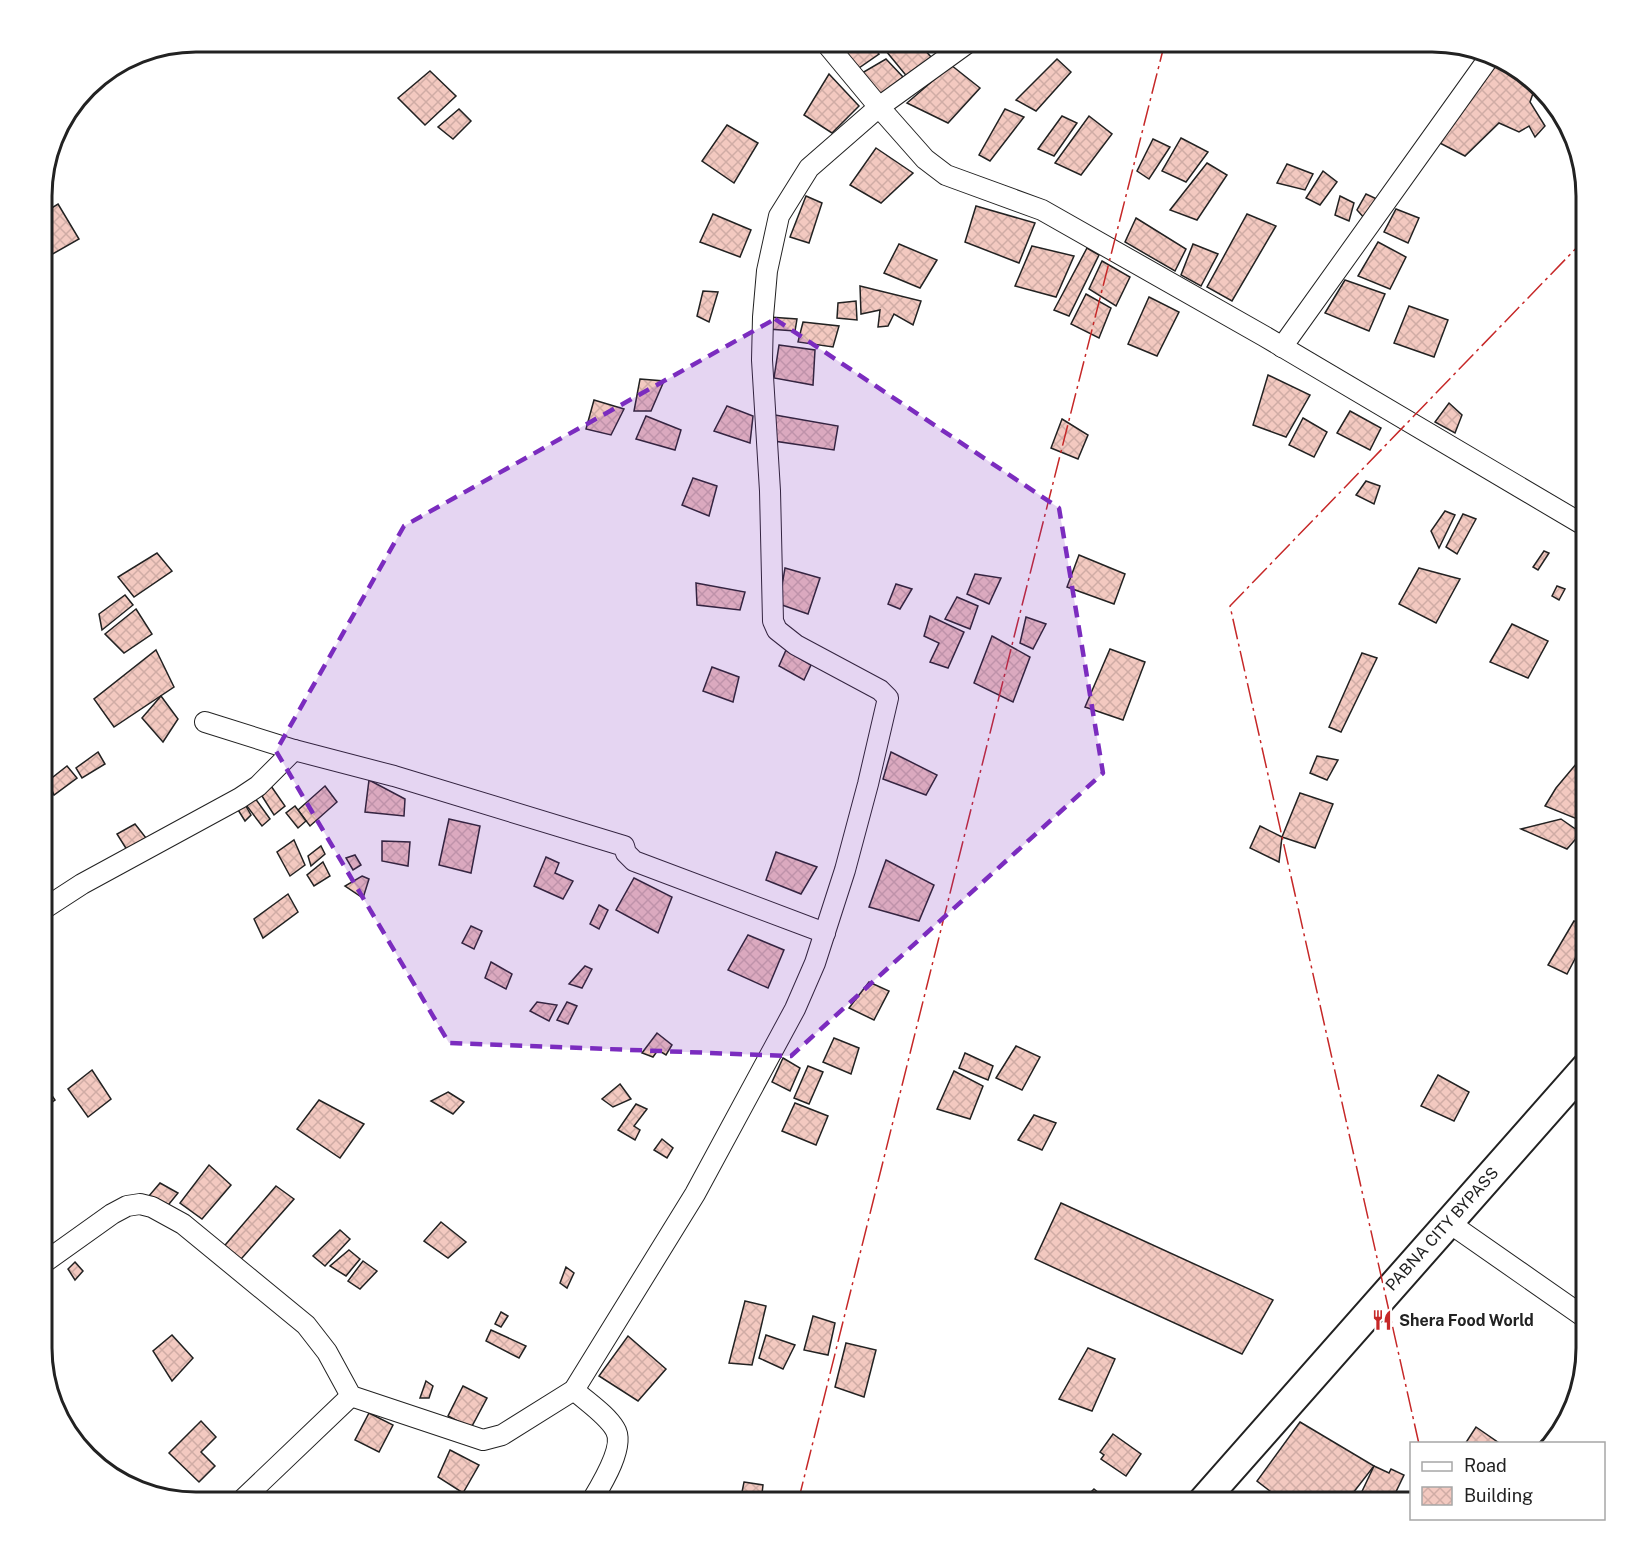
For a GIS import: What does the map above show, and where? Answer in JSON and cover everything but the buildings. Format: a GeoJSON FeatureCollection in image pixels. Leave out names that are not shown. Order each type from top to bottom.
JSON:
{"type":"FeatureCollection","features":[{"type":"Feature","properties":{"kind":"highway","name":"PABNA CITY BYPASS"},"geometry":{"type":"LineString","coordinates":[[1211,1492],[1576,1078]]}},
{"type":"Feature","properties":{"kind":"street"},"geometry":{"type":"LineString","coordinates":[[833,52],[925,159],[945,175],[1042,210],[1282,346],[1576,520]]}},
{"type":"Feature","properties":{"kind":"street"},"geometry":{"type":"LineString","coordinates":[[53,1256],[127,1206],[140,1204],[152,1207],[183,1224],[306,1325],[327,1352],[351,1396],[483,1440],[502,1435],[574,1390],[700,1184],[795,1009],[815,963],[848,859],[888,698],[880,690],[796,645],[777,630],[773,621],[770,491],[762,360],[767,271],[779,216],[809,168],[879,107],[955,52]]}},
{"type":"Feature","properties":{"kind":"street"},"geometry":{"type":"LineString","coordinates":[[1282,346],[1486,62]]}},
{"type":"Feature","properties":{"kind":"street"},"geometry":{"type":"LineString","coordinates":[[205,722],[294,750],[394,776],[624,846],[626,853],[634,861],[825,933]]}},
{"type":"Feature","properties":{"kind":"street"},"geometry":{"type":"LineString","coordinates":[[53,903],[82,884],[240,798],[258,786],[294,750]]}},
{"type":"Feature","properties":{"kind":"street"},"geometry":{"type":"LineString","coordinates":[[1448,1222],[1576,1311]]}},
{"type":"Feature","properties":{"kind":"street"},"geometry":{"type":"LineString","coordinates":[[574,1390],[606,1418],[616,1430],[618,1438],[606,1477],[597,1492]]}},
{"type":"Feature","properties":{"kind":"street"},"geometry":{"type":"LineString","coordinates":[[250,1492],[351,1396]]}},
{"type":"Feature","properties":{"kind":"highlighted area"},"geometry":{"type":"Polygon","coordinates":[[[775,319],[1059,508],[1103,773],[791,1056],[449,1043],[276,751],[404,526],[775,319]]]}},
{"type":"Feature","properties":{"kind":"power"},"geometry":{"type":"LineString","coordinates":[[800,1492],[1162,52]]}},
{"type":"Feature","properties":{"kind":"power"},"geometry":{"type":"LineString","coordinates":[[1419,1442],[1230,606],[1576,248]]}},
{"type":"Feature","properties":{"kind":"place","name":"Shera Food World"},"geometry":{"type":"Point","coordinates":[1382,1320]}}]}
